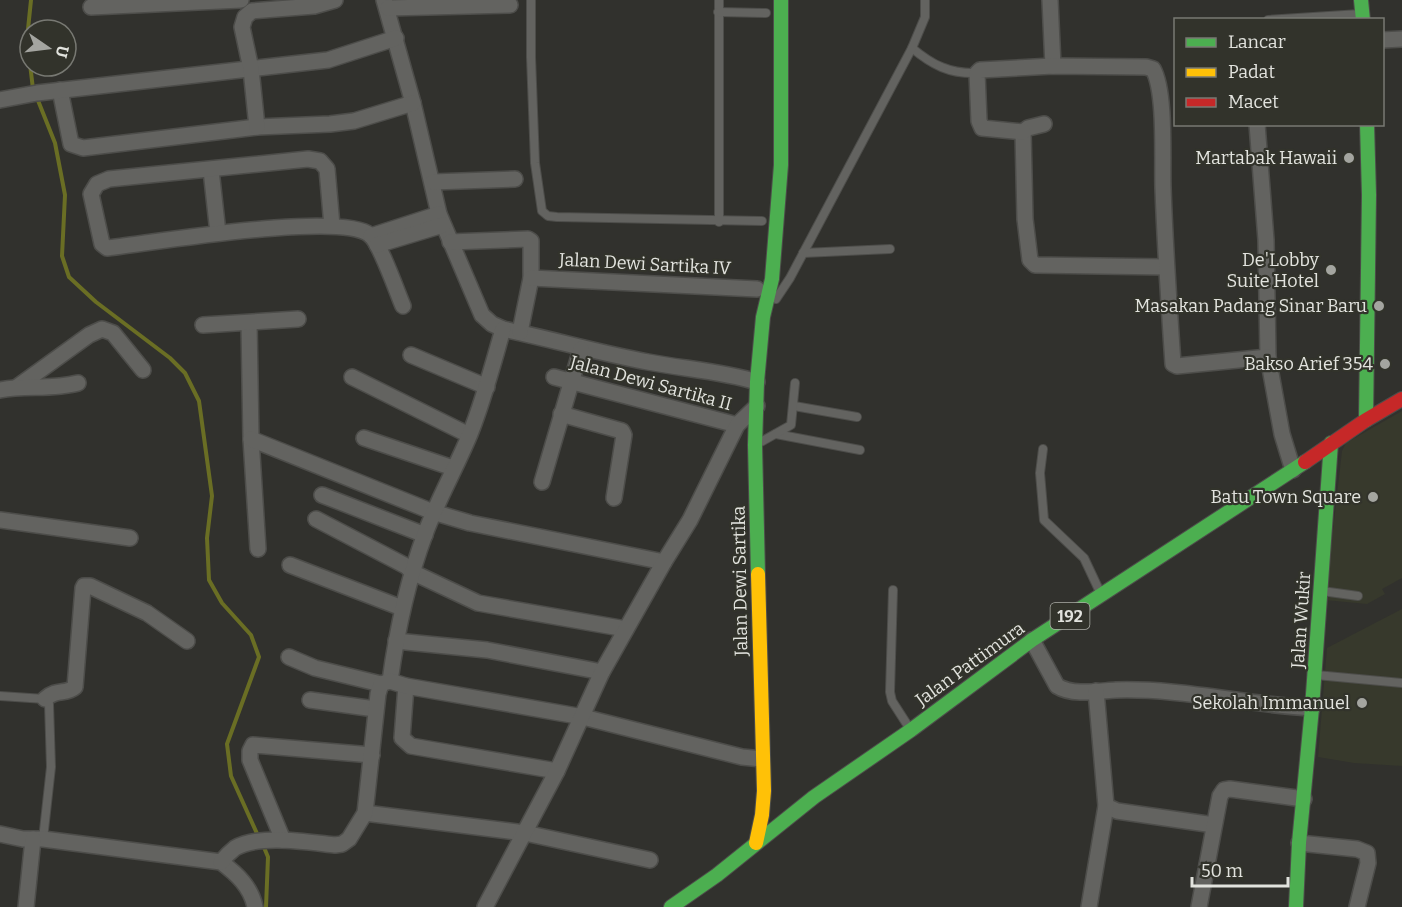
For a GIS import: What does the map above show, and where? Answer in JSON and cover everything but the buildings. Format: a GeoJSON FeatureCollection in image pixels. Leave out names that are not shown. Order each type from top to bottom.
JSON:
{"type":"FeatureCollection","features":[{"type":"Feature","properties":{"kind":"main road","name":"Jalan Dewi Sartika"},"geometry":{"type":"LineString","coordinates":[[756,843],[763,799],[755,445],[757,382],[764,317],[772,279],[781,165],[781,0]]}},
{"type":"Feature","properties":{"kind":"main road"},"geometry":{"type":"LineString","coordinates":[[1366,420],[1369,195],[1367,126]]}},
{"type":"Feature","properties":{"kind":"main road"},"geometry":{"type":"LineString","coordinates":[[765,165],[781,165]]}},
{"type":"Feature","properties":{"kind":"main road","name":"Jalan Dewi Sartika"},"geometry":{"type":"LineString","coordinates":[[757,283],[764,317]]}},
{"type":"Feature","properties":{"kind":"main road","name":"192"},"geometry":{"type":"LineString","coordinates":[[1330,443],[1402,399]]}},
{"type":"Feature","properties":{"kind":"main road","name":"Jalan Pattimura"},"geometry":{"type":"LineString","coordinates":[[671,907],[717,875],[814,796],[911,730],[1032,640],[1293,470],[1330,443]]}},
{"type":"Feature","properties":{"kind":"main road","name":"Jalan Wukir"},"geometry":{"type":"LineString","coordinates":[[1296,907],[1299,843],[1315,675],[1330,443]]}},
{"type":"Feature","properties":{"kind":"main road"},"geometry":{"type":"LineString","coordinates":[[762,759],[776,791]]}},
{"type":"Feature","properties":{"kind":"main road"},"geometry":{"type":"LineString","coordinates":[[790,802],[814,796]]}},
{"type":"Feature","properties":{"kind":"street"},"geometry":{"type":"LineString","coordinates":[[91,7],[241,0]]}},
{"type":"Feature","properties":{"kind":"street"},"geometry":{"type":"LineString","coordinates":[[257,127],[251,69],[242,21],[248,14],[260,10],[314,6],[335,0]]}},
{"type":"Feature","properties":{"kind":"street"},"geometry":{"type":"LineString","coordinates":[[1050,0],[1053,66]]}},
{"type":"Feature","properties":{"kind":"street"},"geometry":{"type":"LineString","coordinates":[[510,5],[386,4],[441,220],[482,315],[492,324],[503,329],[581,349],[740,376],[757,382]]}},
{"type":"Feature","properties":{"kind":"street"},"geometry":{"type":"LineString","coordinates":[[0,99],[34,93],[328,60],[396,39]]}},
{"type":"Feature","properties":{"kind":"street"},"geometry":{"type":"LineString","coordinates":[[1384,40],[1402,39]]}},
{"type":"Feature","properties":{"kind":"street"},"geometry":{"type":"LineString","coordinates":[[1044,124],[1028,128],[1023,132],[982,128],[979,121],[974,73],[980,70],[1053,66],[1153,69],[1168,110],[1166,267],[1174,366],[1268,357]]}},
{"type":"Feature","properties":{"kind":"street"},"geometry":{"type":"LineString","coordinates":[[60,90],[71,144],[82,148],[257,127],[354,121],[413,103]]}},
{"type":"Feature","properties":{"kind":"street"},"geometry":{"type":"LineString","coordinates":[[1257,126],[1266,240],[1268,357],[1282,434],[1293,470]]}},
{"type":"Feature","properties":{"kind":"street"},"geometry":{"type":"LineString","coordinates":[[1023,132],[1025,219],[1032,264],[1166,267]]}},
{"type":"Feature","properties":{"kind":"street"},"geometry":{"type":"LineString","coordinates":[[332,226],[327,169],[320,161],[308,159],[109,179],[97,184],[92,194],[102,244],[107,248],[218,233],[332,226],[357,230],[374,240],[403,306]]}},
{"type":"Feature","properties":{"kind":"street"},"geometry":{"type":"LineString","coordinates":[[211,170],[218,233]]}},
{"type":"Feature","properties":{"kind":"street"},"geometry":{"type":"LineString","coordinates":[[433,182],[515,179]]}},
{"type":"Feature","properties":{"kind":"street"},"geometry":{"type":"LineString","coordinates":[[374,240],[441,220]]}},
{"type":"Feature","properties":{"kind":"street"},"geometry":{"type":"LineString","coordinates":[[450,242],[530,240],[531,278],[520,332]]}},
{"type":"Feature","properties":{"kind":"street","name":"Jalan Dewi Sartika IV"},"geometry":{"type":"LineString","coordinates":[[531,278],[757,283]]}},
{"type":"Feature","properties":{"kind":"street"},"geometry":{"type":"LineString","coordinates":[[203,325],[298,319]]}},
{"type":"Feature","properties":{"kind":"street"},"geometry":{"type":"LineString","coordinates":[[249,322],[251,439],[258,549]]}},
{"type":"Feature","properties":{"kind":"street"},"geometry":{"type":"LineString","coordinates":[[17,387],[89,335],[102,329],[113,333],[143,370]]}},
{"type":"Feature","properties":{"kind":"street"},"geometry":{"type":"LineString","coordinates":[[221,862],[233,849],[246,843],[283,840],[342,844],[349,839],[365,813],[375,709],[386,683],[412,572],[433,512],[470,435],[487,387],[503,329]]}},
{"type":"Feature","properties":{"kind":"street"},"geometry":{"type":"LineString","coordinates":[[542,482],[581,349]]}},
{"type":"Feature","properties":{"kind":"street"},"geometry":{"type":"LineString","coordinates":[[411,355],[487,387]]}},
{"type":"Feature","properties":{"kind":"street"},"geometry":{"type":"LineString","coordinates":[[352,377],[470,435]]}},
{"type":"Feature","properties":{"kind":"street","name":"Jalan Dewi Sartika II"},"geometry":{"type":"LineString","coordinates":[[554,377],[737,425]]}},
{"type":"Feature","properties":{"kind":"street"},"geometry":{"type":"LineString","coordinates":[[0,390],[17,387],[60,388],[78,383]]}},
{"type":"Feature","properties":{"kind":"street"},"geometry":{"type":"LineString","coordinates":[[490,906],[557,771],[602,672],[663,562],[690,520],[737,425],[757,406]]}},
{"type":"Feature","properties":{"kind":"street"},"geometry":{"type":"LineString","coordinates":[[561,414],[622,431],[624,435],[614,498]]}},
{"type":"Feature","properties":{"kind":"street"},"geometry":{"type":"LineString","coordinates":[[364,438],[453,468]]}},
{"type":"Feature","properties":{"kind":"street"},"geometry":{"type":"LineString","coordinates":[[251,439],[433,512],[495,529],[663,562]]}},
{"type":"Feature","properties":{"kind":"street"},"geometry":{"type":"LineString","coordinates":[[322,495],[425,535]]}},
{"type":"Feature","properties":{"kind":"street"},"geometry":{"type":"LineString","coordinates":[[316,519],[406,566],[412,572],[478,603],[626,629]]}},
{"type":"Feature","properties":{"kind":"street"},"geometry":{"type":"LineString","coordinates":[[0,520],[130,538]]}},
{"type":"Feature","properties":{"kind":"street"},"geometry":{"type":"LineString","coordinates":[[290,565],[402,608]]}},
{"type":"Feature","properties":{"kind":"street"},"geometry":{"type":"LineString","coordinates":[[45,699],[54,692],[75,687],[84,586],[90,586],[147,613],[187,641]]}},
{"type":"Feature","properties":{"kind":"street"},"geometry":{"type":"LineString","coordinates":[[1032,640],[1058,686],[1063,690],[1141,690],[1312,708]]}},
{"type":"Feature","properties":{"kind":"street"},"geometry":{"type":"LineString","coordinates":[[396,641],[487,650],[602,672]]}},
{"type":"Feature","properties":{"kind":"street"},"geometry":{"type":"LineString","coordinates":[[289,657],[315,668],[386,683],[582,717],[742,757],[762,759]]}},
{"type":"Feature","properties":{"kind":"street"},"geometry":{"type":"LineString","coordinates":[[406,686],[402,738],[411,746],[557,771]]}},
{"type":"Feature","properties":{"kind":"street"},"geometry":{"type":"LineString","coordinates":[[1089,907],[1106,806],[1096,691]]}},
{"type":"Feature","properties":{"kind":"street"},"geometry":{"type":"LineString","coordinates":[[310,700],[375,709]]}},
{"type":"Feature","properties":{"kind":"street"},"geometry":{"type":"LineString","coordinates":[[283,840],[250,760],[253,745],[372,755]]}},
{"type":"Feature","properties":{"kind":"street"},"geometry":{"type":"LineString","coordinates":[[1199,907],[1220,796],[1224,790],[1304,799]]}},
{"type":"Feature","properties":{"kind":"street"},"geometry":{"type":"LineString","coordinates":[[1106,806],[1117,811],[1214,825]]}},
{"type":"Feature","properties":{"kind":"street"},"geometry":{"type":"LineString","coordinates":[[365,813],[525,833],[650,860]]}},
{"type":"Feature","properties":{"kind":"street"},"geometry":{"type":"LineString","coordinates":[[0,834],[23,839],[221,862],[234,871],[246,886],[255,907]]}},
{"type":"Feature","properties":{"kind":"street"},"geometry":{"type":"LineString","coordinates":[[26,907],[38,839]]}},
{"type":"Feature","properties":{"kind":"street"},"geometry":{"type":"LineString","coordinates":[[1299,843],[1357,849],[1366,853],[1368,863],[1357,907]]}},
{"type":"Feature","properties":{"kind":"lane"},"geometry":{"type":"LineString","coordinates":[[531,0],[535,163],[542,210],[548,216],[720,222],[762,221]]}},
{"type":"Feature","properties":{"kind":"lane"},"geometry":{"type":"LineString","coordinates":[[719,0],[720,222]]}},
{"type":"Feature","properties":{"kind":"lane"},"geometry":{"type":"LineString","coordinates":[[764,317],[790,278],[912,48],[925,17],[925,0]]}},
{"type":"Feature","properties":{"kind":"lane"},"geometry":{"type":"LineString","coordinates":[[1289,18],[1362,11]]}},
{"type":"Feature","properties":{"kind":"lane"},"geometry":{"type":"LineString","coordinates":[[718,12],[766,12]]}},
{"type":"Feature","properties":{"kind":"lane"},"geometry":{"type":"LineString","coordinates":[[912,48],[928,61],[948,71],[974,73]]}},
{"type":"Feature","properties":{"kind":"lane"},"geometry":{"type":"LineString","coordinates":[[803,253],[890,249]]}},
{"type":"Feature","properties":{"kind":"lane"},"geometry":{"type":"LineString","coordinates":[[755,445],[791,425],[795,383]]}},
{"type":"Feature","properties":{"kind":"lane"},"geometry":{"type":"LineString","coordinates":[[794,406],[857,417]]}},
{"type":"Feature","properties":{"kind":"lane"},"geometry":{"type":"LineString","coordinates":[[776,434],[860,450]]}},
{"type":"Feature","properties":{"kind":"lane"},"geometry":{"type":"LineString","coordinates":[[1043,449],[1040,472],[1044,520],[1084,558],[1102,596]]}},
{"type":"Feature","properties":{"kind":"lane"},"geometry":{"type":"LineString","coordinates":[[893,590],[890,692],[892,701],[911,730]]}},
{"type":"Feature","properties":{"kind":"lane"},"geometry":{"type":"LineString","coordinates":[[1321,591],[1358,596]]}},
{"type":"Feature","properties":{"kind":"lane"},"geometry":{"type":"LineString","coordinates":[[1315,675],[1402,683]]}},
{"type":"Feature","properties":{"kind":"lane"},"geometry":{"type":"LineString","coordinates":[[0,696],[45,699],[50,710],[51,767],[38,839]]}},
{"type":"Feature","properties":{"kind":"shaded area","name":"Batu Town Square"},"geometry":{"type":"Polygon","coordinates":[[[1402,411],[1402,578],[1382,589],[1385,594],[1367,604],[1325,600],[1342,451],[1346,443],[1402,411]]]}},
{"type":"Feature","properties":{"kind":"shaded area","name":"Sekolah Immanuel"},"geometry":{"type":"Polygon","coordinates":[[[1402,609],[1402,766],[1354,763],[1318,757],[1327,648],[1402,609]]]}},
{"type":"Feature","properties":{"kind":"waterway"},"geometry":{"type":"LineString","coordinates":[[31,0],[27,39],[33,89]]}},
{"type":"Feature","properties":{"kind":"waterway"},"geometry":{"type":"LineString","coordinates":[[37,98],[55,143],[65,195],[62,256],[69,277],[96,302],[170,358],[185,373],[199,401],[212,496],[207,538],[209,580],[222,603],[251,635],[259,657],[227,744],[231,776],[259,838]]}},
{"type":"Feature","properties":{"kind":"waterway"},"geometry":{"type":"LineString","coordinates":[[263,845],[268,857],[266,907]]}},
{"type":"Feature","properties":{"kind":"traffic: fast"},"geometry":{"type":"LineString","coordinates":[[758,574],[755,445],[757,382],[763,317],[772,279],[781,165],[781,0]]}},
{"type":"Feature","properties":{"kind":"traffic: fast"},"geometry":{"type":"LineString","coordinates":[[1361,0],[1363,18]]}},
{"type":"Feature","properties":{"kind":"traffic: fast"},"geometry":{"type":"LineString","coordinates":[[1366,420],[1369,195],[1367,126]]}},
{"type":"Feature","properties":{"kind":"traffic: fast"},"geometry":{"type":"LineString","coordinates":[[1296,907],[1299,843],[1312,708],[1331,443]]}},
{"type":"Feature","properties":{"kind":"traffic: fast"},"geometry":{"type":"LineString","coordinates":[[671,907],[717,875],[814,797],[911,730],[1032,640],[1305,462]]}},
{"type":"Feature","properties":{"kind":"traffic: slow"},"geometry":{"type":"LineString","coordinates":[[756,843],[764,791],[758,574]]}},
{"type":"Feature","properties":{"kind":"traffic: jam"},"geometry":{"type":"LineString","coordinates":[[1305,462],[1366,420],[1402,399]]}},
{"type":"Feature","properties":{"kind":"place","name":"Martabak Hawaii"},"geometry":{"type":"Point","coordinates":[1349,158]}},
{"type":"Feature","properties":{"kind":"place","name":"De'Lobby Suite Hotel"},"geometry":{"type":"Point","coordinates":[1331,270]}},
{"type":"Feature","properties":{"kind":"place","name":"Masakan Padang Sinar Baru"},"geometry":{"type":"Point","coordinates":[1379,306]}},
{"type":"Feature","properties":{"kind":"place","name":"Bakso Arief 354"},"geometry":{"type":"Point","coordinates":[1385,364]}},
{"type":"Feature","properties":{"kind":"place","name":"Batu Town Square"},"geometry":{"type":"Point","coordinates":[1373,497]}},
{"type":"Feature","properties":{"kind":"place","name":"Sekolah Immanuel"},"geometry":{"type":"Point","coordinates":[1362,703]}}]}
